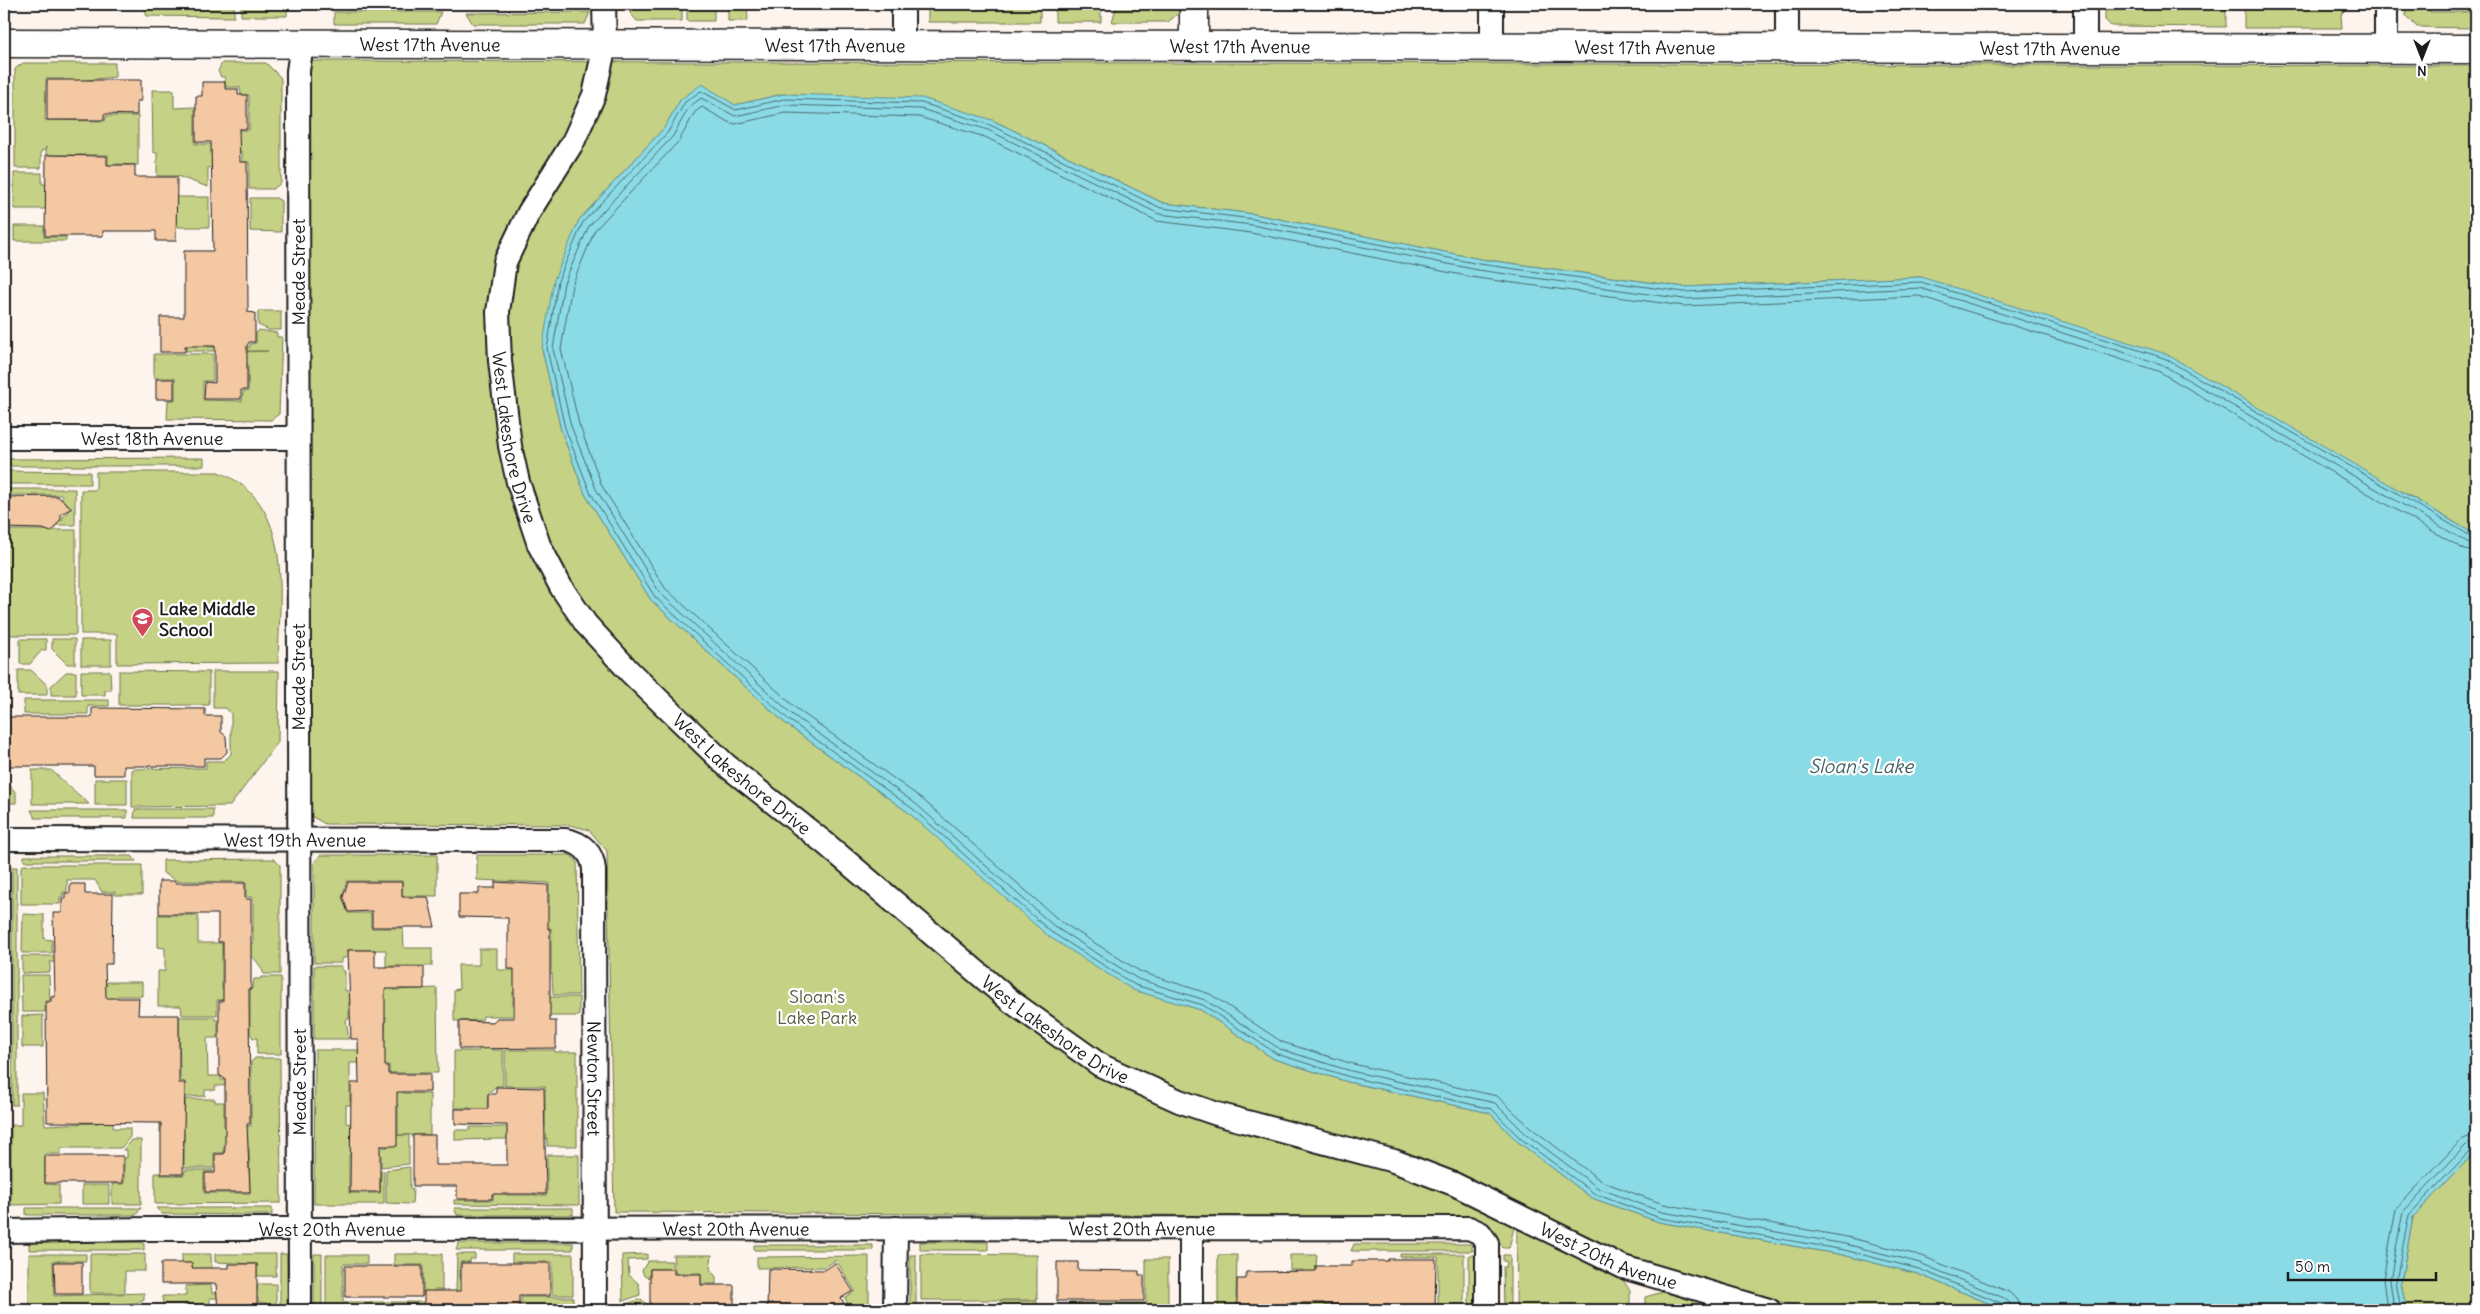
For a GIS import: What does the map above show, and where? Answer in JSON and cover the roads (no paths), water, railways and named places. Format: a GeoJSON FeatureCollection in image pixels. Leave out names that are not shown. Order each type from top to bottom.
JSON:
{"type":"FeatureCollection","features":[{"type":"Feature","properties":{"kind":"street"},"geometry":{"type":"LineString","coordinates":[[604,4],[605,45]]}},
{"type":"Feature","properties":{"kind":"street"},"geometry":{"type":"LineString","coordinates":[[902,4],[902,46]]}},
{"type":"Feature","properties":{"kind":"street"},"geometry":{"type":"LineString","coordinates":[[1194,4],[1194,46]]}},
{"type":"Feature","properties":{"kind":"street"},"geometry":{"type":"LineString","coordinates":[[1492,4],[1492,47]]}},
{"type":"Feature","properties":{"kind":"street"},"geometry":{"type":"LineString","coordinates":[[1787,4],[1787,48]]}},
{"type":"Feature","properties":{"kind":"street"},"geometry":{"type":"LineString","coordinates":[[2085,4],[2085,48]]}},
{"type":"Feature","properties":{"kind":"street"},"geometry":{"type":"LineString","coordinates":[[2386,4],[2386,49]]}},
{"type":"Feature","properties":{"kind":"street","name":"West 17th Avenue"},"geometry":{"type":"LineString","coordinates":[[4,43],[2476,49]]}},
{"type":"Feature","properties":{"kind":"street","name":"Meade Street"},"geometry":{"type":"LineString","coordinates":[[300,1310],[298,71],[302,44]]}},
{"type":"Feature","properties":{"kind":"street","name":"West Lakeshore Drive"},"geometry":{"type":"LineString","coordinates":[[605,45],[594,95],[577,134],[529,212],[505,262],[498,312],[501,371],[510,446],[518,482],[539,545],[561,587],[586,624],[630,672],[726,765],[826,844],[1012,1002],[1100,1065],[1179,1101],[1217,1114],[1394,1161],[1454,1184]]}},
{"type":"Feature","properties":{"kind":"street","name":"West 18th Avenue"},"geometry":{"type":"LineString","coordinates":[[4,438],[298,438]]}},
{"type":"Feature","properties":{"kind":"street","name":"West 19th Avenue"},"geometry":{"type":"LineString","coordinates":[[4,839],[566,840],[576,842],[586,849]]}},
{"type":"Feature","properties":{"kind":"street","name":"Newton Street"},"geometry":{"type":"LineString","coordinates":[[586,849],[593,861],[594,870],[595,1310]]}},
{"type":"Feature","properties":{"kind":"street","name":"West 20th Avenue"},"geometry":{"type":"LineString","coordinates":[[1454,1184],[1623,1267],[1769,1310]]}},
{"type":"Feature","properties":{"kind":"street"},"geometry":{"type":"LineString","coordinates":[[896,1228],[896,1310]]}},
{"type":"Feature","properties":{"kind":"street"},"geometry":{"type":"LineString","coordinates":[[1191,1228],[1191,1310]]}},
{"type":"Feature","properties":{"kind":"street","name":"West 20th Avenue"},"geometry":{"type":"LineString","coordinates":[[4,1231],[1469,1228],[1480,1233],[1487,1243],[1487,1310]]}},
{"type":"Feature","properties":{"kind":"water","name":"Sloan's Lake"},"geometry":{"type":"Polygon","coordinates":[[[702,84],[735,105],[783,94],[922,98],[992,120],[1163,203],[1254,214],[1480,259],[1684,287],[1921,277],[2166,354],[2476,535],[2476,1151],[2413,1217],[2401,1282],[2406,1310],[2005,1310],[1918,1274],[1843,1255],[1659,1222],[1592,1198],[1517,1141],[1490,1113],[1348,1082],[1274,1059],[1201,1010],[1133,990],[1048,936],[909,813],[786,724],[651,600],[585,494],[561,430],[542,349],[554,280],[579,220],[664,128],[681,99],[702,84]]]}},
{"type":"Feature","properties":{"kind":"place","name":"Lake Middle School"},"geometry":{"type":"Point","coordinates":[143,637]}},
{"type":"Feature","properties":{"kind":"park label","name":"Sloan's Lake Park"},"geometry":{"type":"Point","coordinates":[817,1006]}}]}
